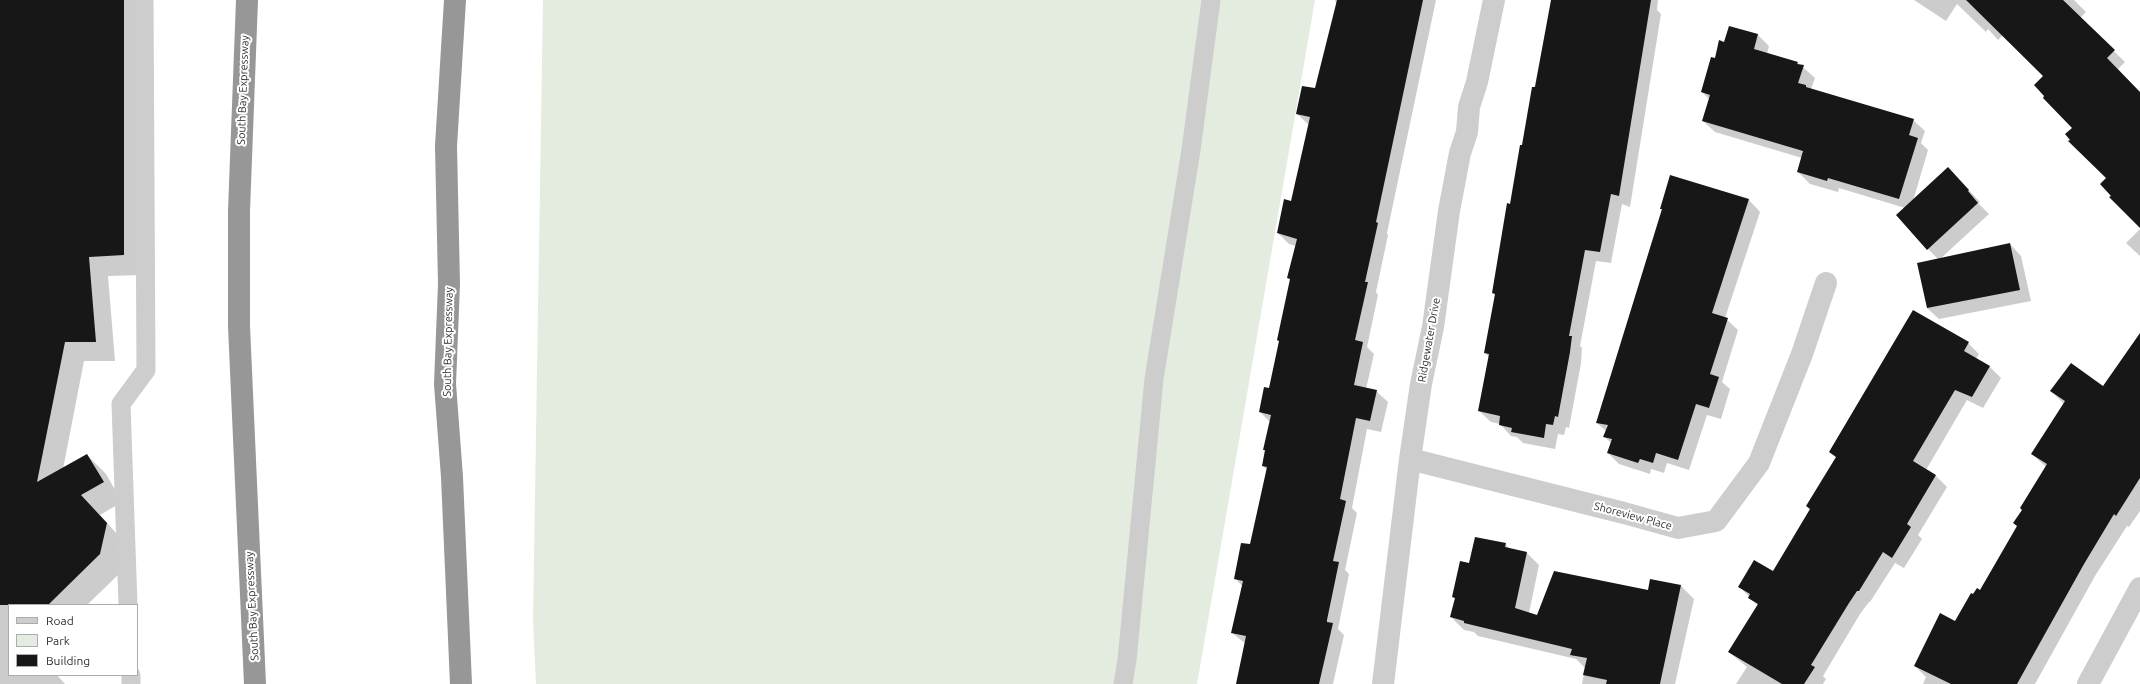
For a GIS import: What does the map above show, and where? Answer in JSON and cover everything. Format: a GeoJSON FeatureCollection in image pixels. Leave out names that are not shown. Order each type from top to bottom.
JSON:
{"type":"FeatureCollection","features":[{"type":"Feature","properties":{"kind":"highway","name":"South Bay Expressway"},"geometry":{"type":"LineString","coordinates":[[247,0],[239,211],[239,318],[243,441],[255,684]]}},
{"type":"Feature","properties":{"kind":"highway","name":"South Bay Expressway"},"geometry":{"type":"LineString","coordinates":[[455,0],[446,146],[449,284],[445,384],[452,477],[461,684]]}},
{"type":"Feature","properties":{"kind":"street","name":"Ridgewater Drive"},"geometry":{"type":"LineString","coordinates":[[1383,684],[1410,459],[1433,327],[1449,211],[1460,153],[1467,132],[1470,107],[1478,82],[1494,0]]}},
{"type":"Feature","properties":{"kind":"street","name":"Shoreview Place"},"geometry":{"type":"LineString","coordinates":[[1410,459],[1678,528],[1716,521],[1759,463],[1802,354],[1826,283]]}},
{"type":"Feature","properties":{"kind":"street"},"geometry":{"type":"LineString","coordinates":[[2088,684],[2140,588]]}},
{"type":"Feature","properties":{"kind":"lane"},"geometry":{"type":"LineString","coordinates":[[128,604],[121,404],[146,370],[144,0]]}},
{"type":"Feature","properties":{"kind":"lane"},"geometry":{"type":"LineString","coordinates":[[1123,684],[1154,379],[1191,150],[1211,0]]}},
{"type":"Feature","properties":{"kind":"green space"},"geometry":{"type":"Polygon","coordinates":[[[543,0],[1315,0],[1197,684],[536,684],[533,621],[543,0]]]}},
{"type":"Feature","properties":{"kind":"building"},"geometry":{"type":"Polygon","coordinates":[[[0,0],[124,0],[124,255],[89,257],[96,342],[65,342],[37,482],[87,454],[104,482],[81,495],[107,523],[100,554],[49,604],[0,605],[0,0]]]}},
{"type":"Feature","properties":{"kind":"building"},"geometry":{"type":"Polygon","coordinates":[[[1337,0],[1423,0],[1376,222],[1378,223],[1365,282],[1368,282],[1355,340],[1363,342],[1354,385],[1377,390],[1370,421],[1356,418],[1340,499],[1346,501],[1333,561],[1339,562],[1327,620],[1327,622],[1333,623],[1319,684],[1236,684],[1246,636],[1231,633],[1243,581],[1234,579],[1241,543],[1250,544],[1267,467],[1262,466],[1265,450],[1263,450],[1271,415],[1259,412],[1264,387],[1269,388],[1279,341],[1277,340],[1290,279],[1287,278],[1297,239],[1277,233],[1284,199],[1291,201],[1310,117],[1296,114],[1302,86],[1315,88],[1337,0]]]}},
{"type":"Feature","properties":{"kind":"building"},"geometry":{"type":"Polygon","coordinates":[[[1551,0],[1651,0],[1619,196],[1611,194],[1600,252],[1585,250],[1569,336],[1572,336],[1570,352],[1558,417],[1555,416],[1553,425],[1546,424],[1544,438],[1511,432],[1512,428],[1499,425],[1500,416],[1478,411],[1489,354],[1484,353],[1495,294],[1492,293],[1507,203],[1510,204],[1520,145],[1522,145],[1532,87],[1535,87],[1551,0]]]}},
{"type":"Feature","properties":{"kind":"building"},"geometry":{"type":"Polygon","coordinates":[[[1966,0],[2063,0],[2115,50],[2107,58],[2140,92],[2140,228],[2109,197],[2111,196],[2100,184],[2106,178],[2068,141],[2070,140],[2065,134],[2072,128],[2043,98],[2044,96],[2034,85],[2043,76],[1966,0]]]}},
{"type":"Feature","properties":{"kind":"building"},"geometry":{"type":"Polygon","coordinates":[[[1729,26],[1758,34],[1754,49],[1804,65],[1798,83],[1806,85],[1806,87],[1914,119],[1909,135],[1918,138],[1899,199],[1828,178],[1827,181],[1797,172],[1803,151],[1702,121],[1710,95],[1701,92],[1711,57],[1715,58],[1719,40],[1724,42],[1729,26]]]}},
{"type":"Feature","properties":{"kind":"building"},"geometry":{"type":"Polygon","coordinates":[[[1948,167],[1969,190],[1968,191],[1978,203],[1927,250],[1896,215],[1948,167]]]}},
{"type":"Feature","properties":{"kind":"building"},"geometry":{"type":"Polygon","coordinates":[[[1670,175],[1749,199],[1712,313],[1728,318],[1710,374],[1719,377],[1709,408],[1696,404],[1678,460],[1656,453],[1653,463],[1640,459],[1638,463],[1607,453],[1612,439],[1603,437],[1608,425],[1596,423],[1662,209],[1660,209],[1670,175]]]}},
{"type":"Feature","properties":{"kind":"building"},"geometry":{"type":"Polygon","coordinates":[[[2010,243],[2020,290],[1927,308],[1917,263],[2010,243]]]}},
{"type":"Feature","properties":{"kind":"building"},"geometry":{"type":"Polygon","coordinates":[[[1913,310],[1969,342],[1964,351],[1990,366],[1972,397],[1955,390],[1913,461],[1936,475],[1907,524],[1911,527],[1892,558],[1883,552],[1859,591],[1857,591],[1849,603],[1811,665],[1815,667],[1804,684],[1782,684],[1728,652],[1758,604],[1748,598],[1750,594],[1738,587],[1754,560],[1773,571],[1810,509],[1806,506],[1836,457],[1829,452],[1913,310]]]}},
{"type":"Feature","properties":{"kind":"building"},"geometry":{"type":"Polygon","coordinates":[[[2140,333],[2140,478],[2116,516],[2114,514],[2084,564],[2017,684],[1951,684],[1914,666],[1940,613],[1955,621],[1971,593],[1973,594],[1977,588],[1980,590],[2017,526],[2013,523],[2022,510],[2020,508],[2047,464],[2031,454],[2065,401],[2050,391],[2071,363],[2103,386],[2140,333]]]}},
{"type":"Feature","properties":{"kind":"building"},"geometry":{"type":"Polygon","coordinates":[[[1475,537],[1506,543],[1505,547],[1527,552],[1515,608],[1537,615],[1554,571],[1648,590],[1650,579],[1681,585],[1660,684],[1606,684],[1607,680],[1583,675],[1587,658],[1570,655],[1572,649],[1464,623],[1464,621],[1450,617],[1455,598],[1452,597],[1460,561],[1469,563],[1475,537]]]}}]}
